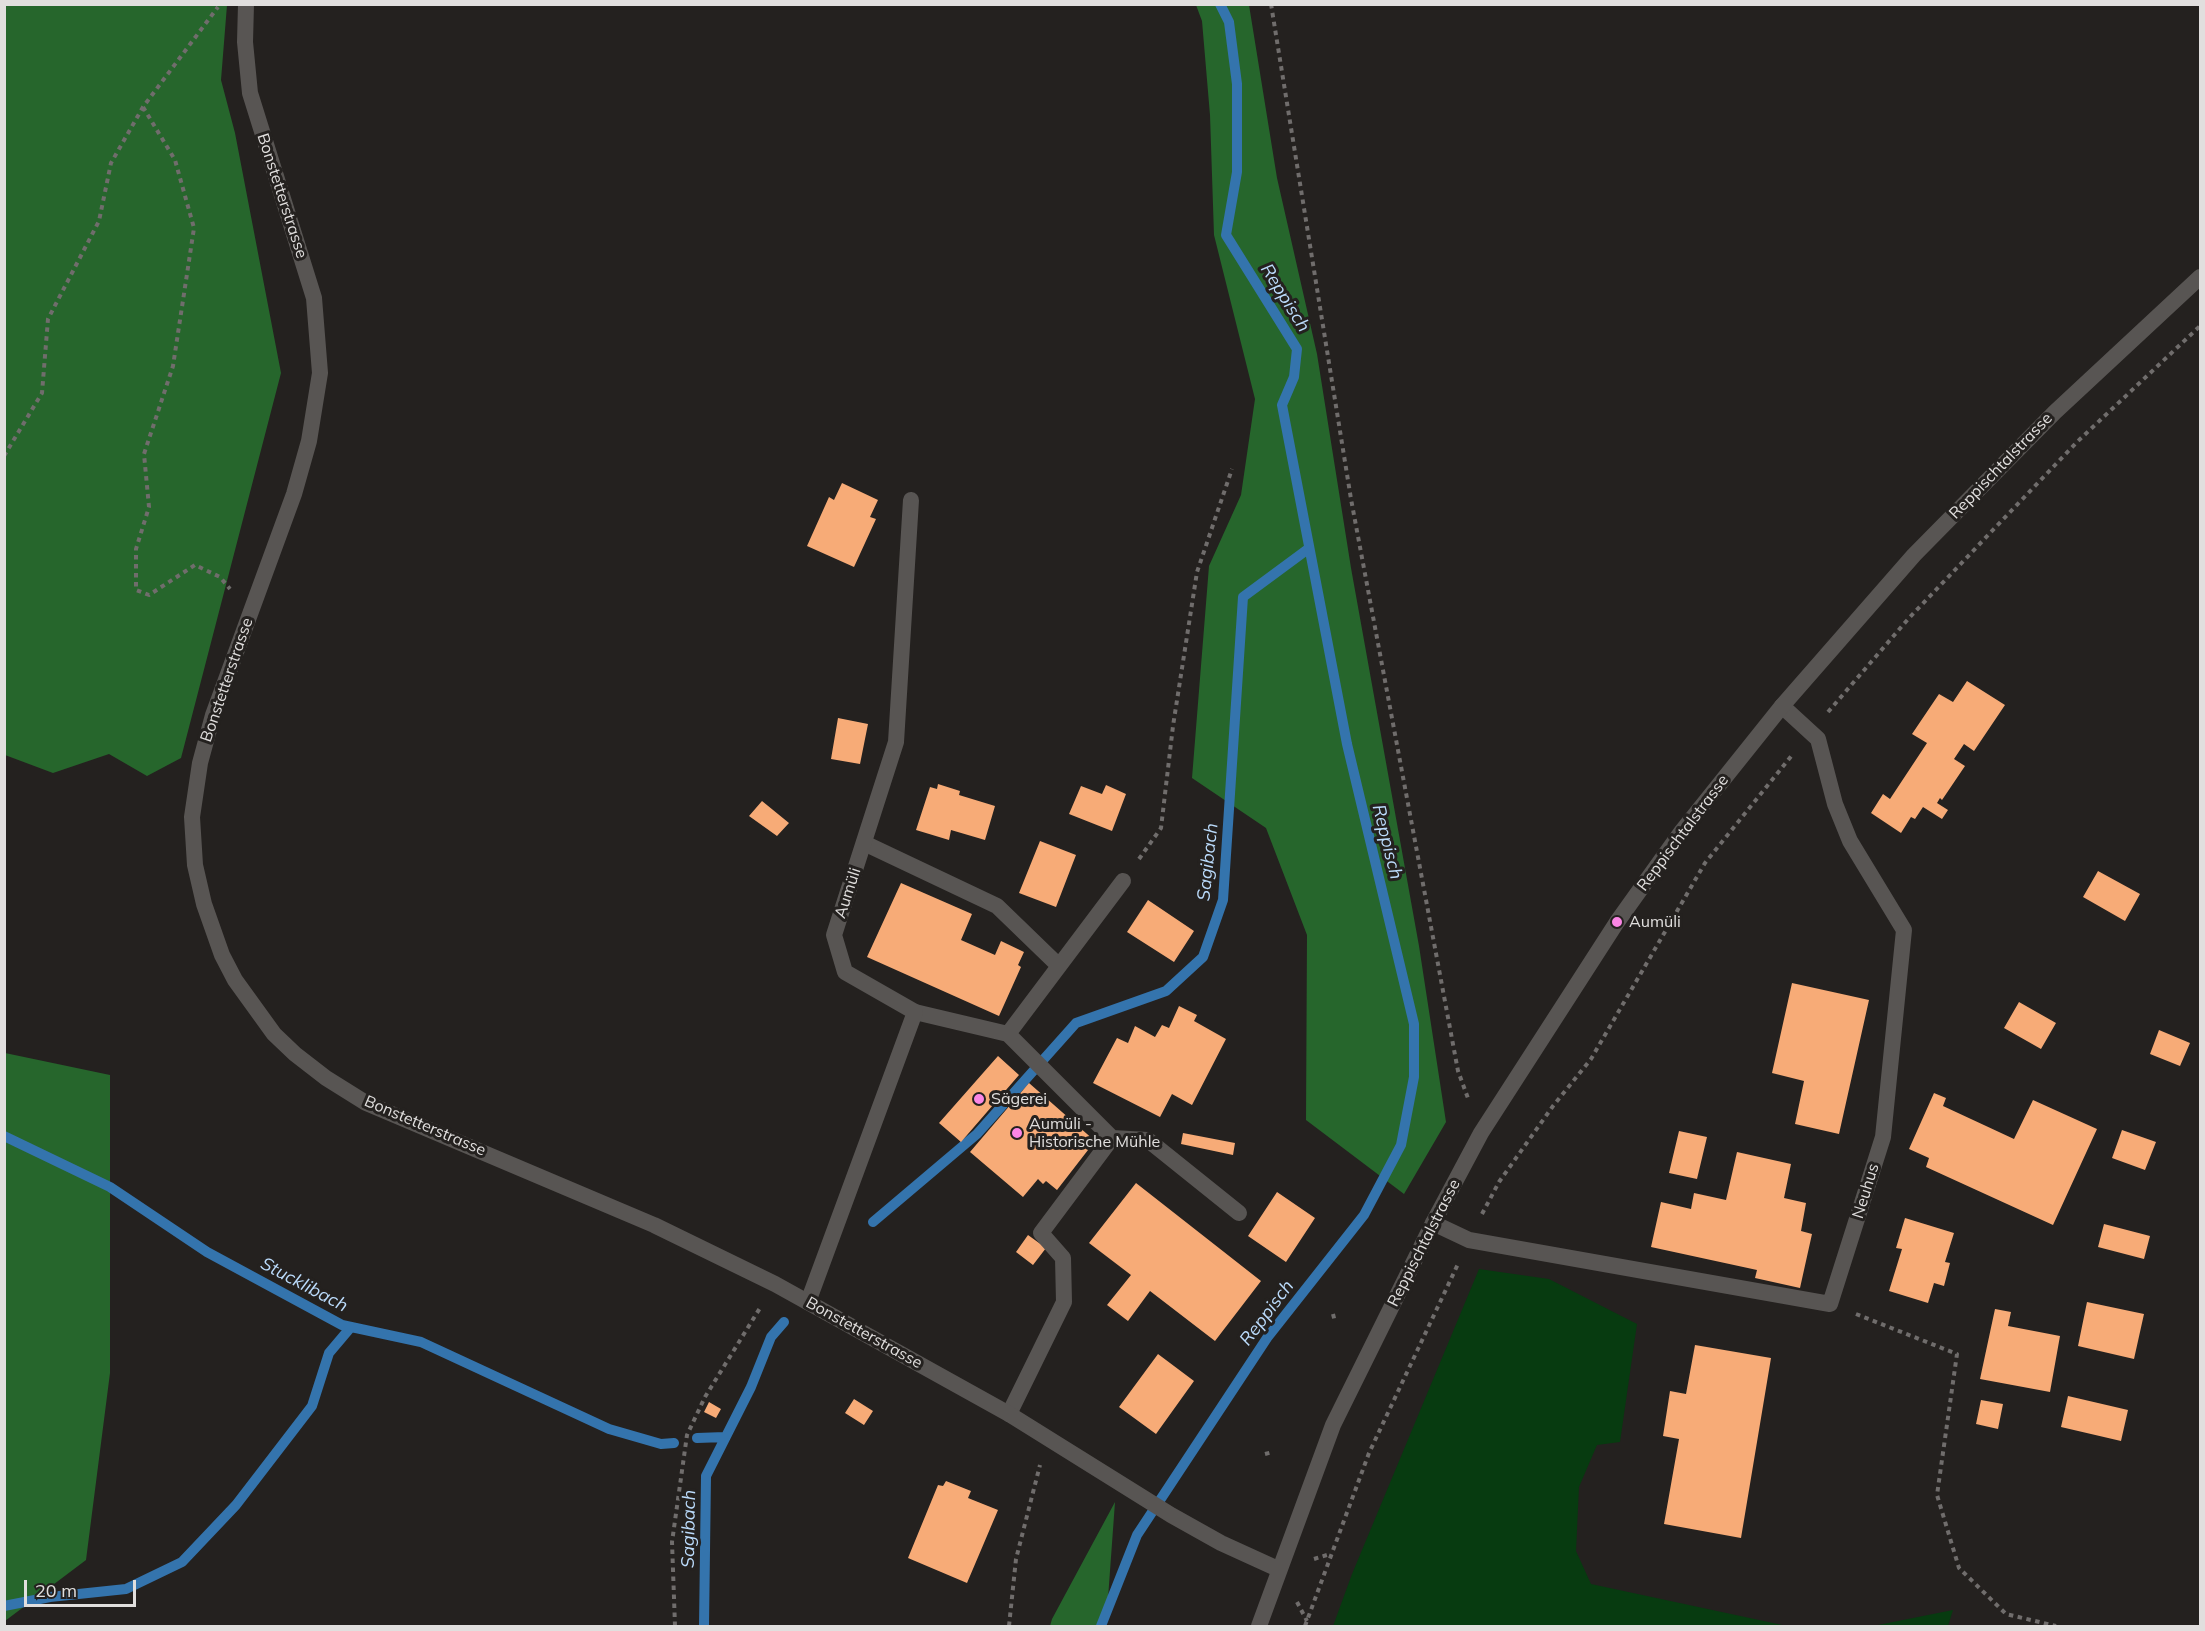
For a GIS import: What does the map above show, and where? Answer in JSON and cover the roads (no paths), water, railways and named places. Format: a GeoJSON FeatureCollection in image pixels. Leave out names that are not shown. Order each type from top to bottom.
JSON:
{"type":"FeatureCollection","features":[{"type":"Feature","properties":{"kind":"main road","name":"Bonstetterstrasse"},"geometry":{"type":"LineString","coordinates":[[246,4],[245,42],[250,93],[314,298],[320,373],[309,441],[297,483],[213,715],[200,763],[192,817],[195,865],[204,904],[222,956],[252,1005],[295,1054],[326,1078],[366,1103],[654,1225],[775,1284],[1009,1414],[1171,1515],[1241,1553],[1278,1569]]}},
{"type":"Feature","properties":{"kind":"main road","name":"Reppischtalstrasse"},"geometry":{"type":"LineString","coordinates":[[1259,1626],[1278,1569],[1333,1425],[1433,1223],[1481,1133],[1617,922],[1682,831],[1782,706],[1914,555],[2055,412],[2200,278]]}},
{"type":"Feature","properties":{"kind":"main road","name":"Aumüli"},"geometry":{"type":"LineString","coordinates":[[911,500],[896,742],[834,935],[845,972],[915,1012],[1008,1034]]}},
{"type":"Feature","properties":{"kind":"main road","name":"Neuhus"},"geometry":{"type":"LineString","coordinates":[[1433,1223],[1469,1240],[1830,1304],[1883,1137],[1904,930],[1850,841],[1835,804],[1820,746],[1812,731],[1782,706]]}},
{"type":"Feature","properties":{"kind":"main road"},"geometry":{"type":"LineString","coordinates":[[864,843],[998,906],[1059,966]]}},
{"type":"Feature","properties":{"kind":"main road"},"geometry":{"type":"LineString","coordinates":[[1123,881],[1008,1034],[1112,1138],[1149,1140],[1239,1213]]}},
{"type":"Feature","properties":{"kind":"main road"},"geometry":{"type":"LineString","coordinates":[[808,1302],[915,1012]]}},
{"type":"Feature","properties":{"kind":"main road"},"geometry":{"type":"LineString","coordinates":[[1009,1414],[1064,1302],[1062,1258],[1041,1233],[1112,1138]]}},
{"type":"Feature","properties":{"kind":"waterway","name":"Reppisch"},"geometry":{"type":"LineString","coordinates":[[1101,1626],[1137,1535],[1267,1338],[1364,1215],[1401,1145],[1414,1077],[1414,1024],[1347,744],[1282,405],[1294,377],[1297,349],[1226,235],[1237,172],[1237,84],[1229,22],[1220,4]]}},
{"type":"Feature","properties":{"kind":"waterway","name":"Sagibach"},"geometry":{"type":"LineString","coordinates":[[873,1222],[977,1134],[1076,1023],[1166,991],[1203,957],[1223,900],[1243,597],[1308,549]]}},
{"type":"Feature","properties":{"kind":"waterway","name":"Stucklibach"},"geometry":{"type":"LineString","coordinates":[[4,1136],[110,1187],[207,1252],[342,1325],[421,1342],[609,1429],[661,1444],[674,1443]]}},
{"type":"Feature","properties":{"kind":"waterway","name":"Sagibach"},"geometry":{"type":"LineString","coordinates":[[704,1626],[706,1476],[751,1387],[771,1337],[784,1322]]}},
{"type":"Feature","properties":{"kind":"waterway"},"geometry":{"type":"LineString","coordinates":[[4,1606],[50,1597],[126,1589],[182,1562],[236,1505],[312,1406],[329,1353],[351,1327]]}},
{"type":"Feature","properties":{"kind":"waterway","name":"Stucklibach"},"geometry":{"type":"LineString","coordinates":[[697,1438],[725,1437]]}},
{"type":"Feature","properties":{"kind":"place","name":"Aumüli"},"geometry":{"type":"Point","coordinates":[1617,922]}},
{"type":"Feature","properties":{"kind":"place","name":"Sägerei"},"geometry":{"type":"Point","coordinates":[979,1099]}},
{"type":"Feature","properties":{"kind":"place","name":"Aumüli - Historische Mühle"},"geometry":{"type":"Point","coordinates":[1017,1133]}}]}
